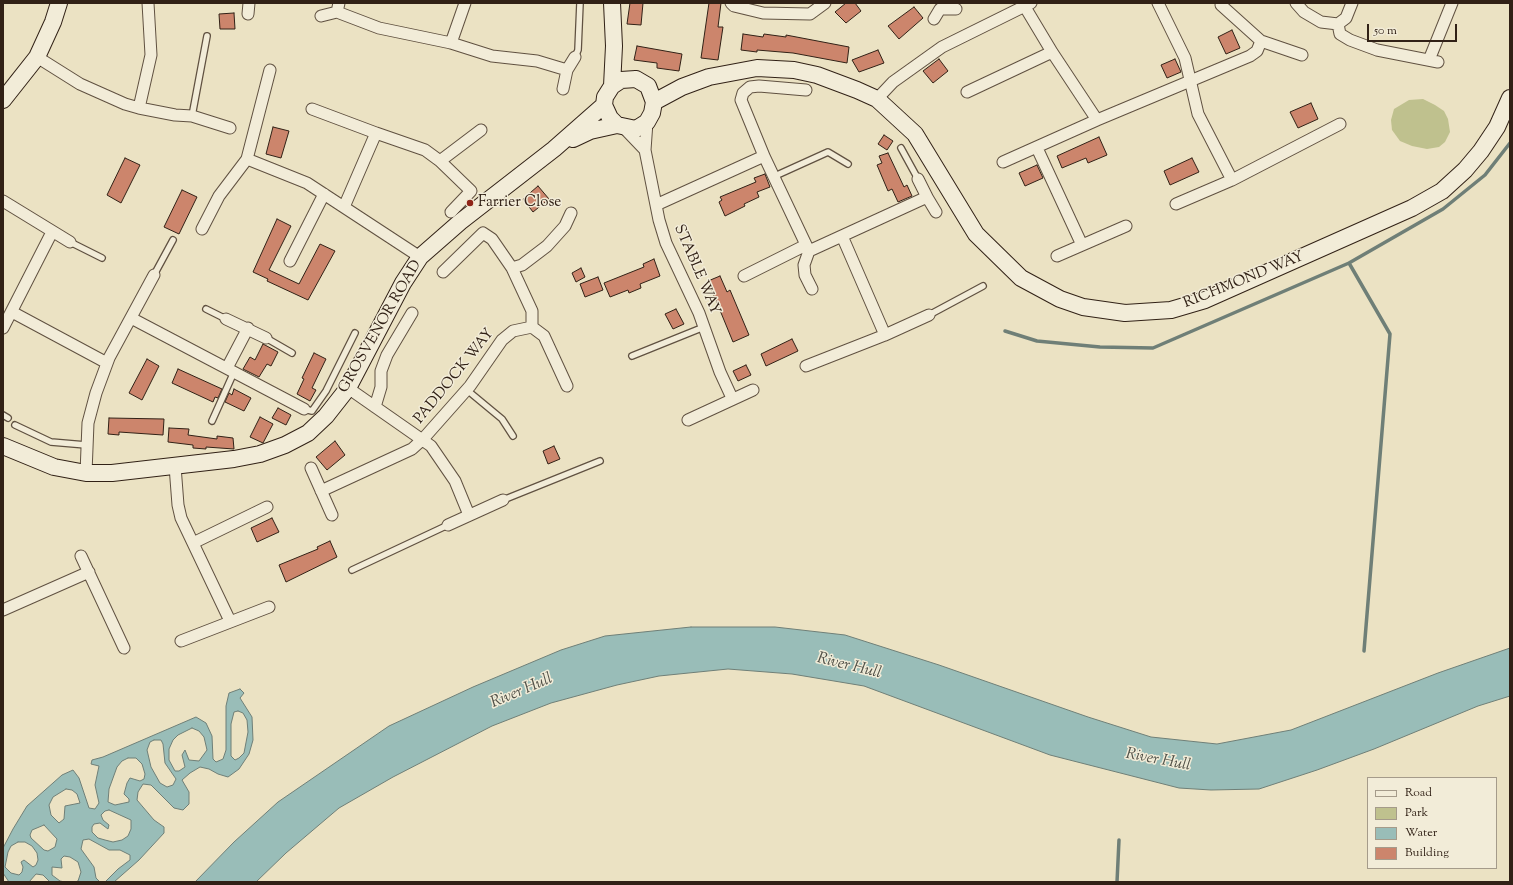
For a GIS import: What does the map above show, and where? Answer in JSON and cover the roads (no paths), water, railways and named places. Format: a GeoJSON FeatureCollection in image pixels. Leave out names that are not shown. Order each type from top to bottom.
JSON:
{"type":"FeatureCollection","features":[{"type":"Feature","properties":{"kind":"street"},"geometry":{"type":"LineString","coordinates":[[3,100],[37,57],[53,22],[59,3]]}},
{"type":"Feature","properties":{"kind":"street"},"geometry":{"type":"LineString","coordinates":[[139,108],[151,55],[148,3]]}},
{"type":"Feature","properties":{"kind":"street"},"geometry":{"type":"LineString","coordinates":[[451,43],[465,3]]}},
{"type":"Feature","properties":{"kind":"street"},"geometry":{"type":"LineString","coordinates":[[612,3],[614,46],[612,86]]}},
{"type":"Feature","properties":{"kind":"street"},"geometry":{"type":"LineString","coordinates":[[731,3],[734,6],[763,13],[810,14],[825,3]]}},
{"type":"Feature","properties":{"kind":"street"},"geometry":{"type":"LineString","coordinates":[[1158,3],[1185,58],[1198,114],[1232,180]]}},
{"type":"Feature","properties":{"kind":"street"},"geometry":{"type":"LineString","coordinates":[[1296,3],[1304,12],[1321,22],[1339,29],[1350,40],[1377,50],[1429,60],[1452,3]]}},
{"type":"Feature","properties":{"kind":"street"},"geometry":{"type":"LineString","coordinates":[[1339,29],[1346,18],[1352,3]]}},
{"type":"Feature","properties":{"kind":"street"},"geometry":{"type":"LineString","coordinates":[[877,99],[893,82],[942,47],[1028,5],[1052,52],[1097,120]]}},
{"type":"Feature","properties":{"kind":"street"},"geometry":{"type":"LineString","coordinates":[[1221,5],[1261,41],[1302,55]]}},
{"type":"Feature","properties":{"kind":"street"},"geometry":{"type":"LineString","coordinates":[[934,19],[938,6],[956,9]]}},
{"type":"Feature","properties":{"kind":"street"},"geometry":{"type":"LineString","coordinates":[[321,16],[338,8],[379,28],[451,43],[492,56],[538,61],[567,70]]}},
{"type":"Feature","properties":{"kind":"street"},"geometry":{"type":"LineString","coordinates":[[1003,162],[1097,120],[1250,56],[1257,51],[1261,41]]}},
{"type":"Feature","properties":{"kind":"street"},"geometry":{"type":"LineString","coordinates":[[614,46],[623,64],[642,82],[654,102],[652,113],[647,122],[636,129],[620,126]]}},
{"type":"Feature","properties":{"kind":"street"},"geometry":{"type":"LineString","coordinates":[[967,92],[1052,52]]}},
{"type":"Feature","properties":{"kind":"street"},"geometry":{"type":"LineString","coordinates":[[37,57],[80,84],[125,104],[175,115],[192,116],[230,128]]}},
{"type":"Feature","properties":{"kind":"street"},"geometry":{"type":"LineString","coordinates":[[563,89],[567,70],[575,57]]}},
{"type":"Feature","properties":{"kind":"street","name":"RICHMOND WAY"},"geometry":{"type":"LineString","coordinates":[[654,102],[682,87],[733,72],[757,68],[776,68],[801,72],[832,80],[877,99],[915,134],[976,234],[1021,278],[1060,299],[1083,307],[1125,313],[1171,310],[1205,300],[1412,208],[1442,191],[1465,170],[1481,152],[1497,127],[1510,98]]}},
{"type":"Feature","properties":{"kind":"street"},"geometry":{"type":"LineString","coordinates":[[202,228],[219,196],[247,159],[270,70]]}},
{"type":"Feature","properties":{"kind":"street"},"geometry":{"type":"LineString","coordinates":[[642,82],[621,80],[612,86],[605,97],[604,105],[610,118],[645,150]]}},
{"type":"Feature","properties":{"kind":"street","name":"RICHMOND WAY"},"geometry":{"type":"LineString","coordinates":[[642,82],[682,87]]}},
{"type":"Feature","properties":{"kind":"street"},"geometry":{"type":"LineString","coordinates":[[806,90],[754,86],[743,93],[741,100],[764,156],[775,176],[807,248],[804,265],[805,276],[812,289]]}},
{"type":"Feature","properties":{"kind":"street","name":"GROSVENOR ROAD"},"geometry":{"type":"LineString","coordinates":[[3,446],[54,467],[86,473],[112,473],[247,457],[285,445],[308,433],[322,420],[348,388],[403,283],[420,257],[460,222],[554,149],[604,105]]}},
{"type":"Feature","properties":{"kind":"street"},"geometry":{"type":"LineString","coordinates":[[312,109],[425,150],[440,161],[471,191],[451,212]]}},
{"type":"Feature","properties":{"kind":"street","name":"STABLE WAY"},"geometry":{"type":"LineString","coordinates":[[647,122],[645,150],[659,220],[666,244],[705,327],[720,372],[732,398]]}},
{"type":"Feature","properties":{"kind":"street"},"geometry":{"type":"LineString","coordinates":[[1176,204],[1232,180],[1340,124]]}},
{"type":"Feature","properties":{"kind":"street","name":"GROSVENOR ROAD"},"geometry":{"type":"LineString","coordinates":[[554,149],[590,131],[620,126]]}},
{"type":"Feature","properties":{"kind":"street"},"geometry":{"type":"LineString","coordinates":[[440,161],[481,130]]}},
{"type":"Feature","properties":{"kind":"street"},"geometry":{"type":"LineString","coordinates":[[344,207],[376,133]]}},
{"type":"Feature","properties":{"kind":"street"},"geometry":{"type":"LineString","coordinates":[[1037,148],[1082,245]]}},
{"type":"Feature","properties":{"kind":"street"},"geometry":{"type":"LineString","coordinates":[[656,205],[764,156]]}},
{"type":"Feature","properties":{"kind":"street"},"geometry":{"type":"LineString","coordinates":[[247,159],[307,183],[420,257]]}},
{"type":"Feature","properties":{"kind":"street"},"geometry":{"type":"LineString","coordinates":[[918,179],[936,212]]}},
{"type":"Feature","properties":{"kind":"street"},"geometry":{"type":"LineString","coordinates":[[290,262],[324,194]]}},
{"type":"Feature","properties":{"kind":"street"},"geometry":{"type":"LineString","coordinates":[[744,276],[807,248],[842,236],[928,198]]}},
{"type":"Feature","properties":{"kind":"street"},"geometry":{"type":"LineString","coordinates":[[3,202],[70,242]]}},
{"type":"Feature","properties":{"kind":"street"},"geometry":{"type":"LineString","coordinates":[[512,268],[522,265],[547,246],[565,226],[571,213]]}},
{"type":"Feature","properties":{"kind":"street"},"geometry":{"type":"LineString","coordinates":[[1057,256],[1126,226]]}},
{"type":"Feature","properties":{"kind":"street"},"geometry":{"type":"LineString","coordinates":[[3,328],[52,232]]}},
{"type":"Feature","properties":{"kind":"street"},"geometry":{"type":"LineString","coordinates":[[443,272],[483,233],[492,239],[512,268],[532,311],[532,327],[544,336],[567,386]]}},
{"type":"Feature","properties":{"kind":"street"},"geometry":{"type":"LineString","coordinates":[[842,236],[885,335]]}},
{"type":"Feature","properties":{"kind":"street"},"geometry":{"type":"LineString","coordinates":[[86,473],[88,423],[96,393],[107,363],[154,275]]}},
{"type":"Feature","properties":{"kind":"street"},"geometry":{"type":"LineString","coordinates":[[12,312],[107,363]]}},
{"type":"Feature","properties":{"kind":"street"},"geometry":{"type":"LineString","coordinates":[[375,407],[381,387],[381,371],[387,355],[412,313]]}},
{"type":"Feature","properties":{"kind":"street"},"geometry":{"type":"LineString","coordinates":[[806,366],[885,335],[929,315]]}},
{"type":"Feature","properties":{"kind":"street"},"geometry":{"type":"LineString","coordinates":[[131,318],[304,408]]}},
{"type":"Feature","properties":{"kind":"street"},"geometry":{"type":"LineString","coordinates":[[226,318],[266,338]]}},
{"type":"Feature","properties":{"kind":"street","name":"PADDOCK WAY"},"geometry":{"type":"LineString","coordinates":[[321,492],[412,449],[423,439],[467,390],[502,340],[513,331],[532,327]]}},
{"type":"Feature","properties":{"kind":"street"},"geometry":{"type":"LineString","coordinates":[[230,370],[248,328]]}},
{"type":"Feature","properties":{"kind":"street","name":"PADDOCK WAY"},"geometry":{"type":"LineString","coordinates":[[348,388],[432,446],[455,481],[469,515]]}},
{"type":"Feature","properties":{"kind":"street"},"geometry":{"type":"LineString","coordinates":[[688,420],[732,398],[753,390]]}},
{"type":"Feature","properties":{"kind":"street"},"geometry":{"type":"LineString","coordinates":[[175,466],[178,505],[187,533],[230,621]]}},
{"type":"Feature","properties":{"kind":"street"},"geometry":{"type":"LineString","coordinates":[[311,468],[332,516]]}},
{"type":"Feature","properties":{"kind":"street"},"geometry":{"type":"LineString","coordinates":[[448,525],[503,500]]}},
{"type":"Feature","properties":{"kind":"street"},"geometry":{"type":"LineString","coordinates":[[193,543],[267,507]]}},
{"type":"Feature","properties":{"kind":"street"},"geometry":{"type":"LineString","coordinates":[[81,556],[124,648]]}},
{"type":"Feature","properties":{"kind":"street"},"geometry":{"type":"LineString","coordinates":[[3,610],[89,572]]}},
{"type":"Feature","properties":{"kind":"street"},"geometry":{"type":"LineString","coordinates":[[182,641],[269,607]]}},
{"type":"Feature","properties":{"kind":"lane"},"geometry":{"type":"LineString","coordinates":[[575,57],[578,50],[580,3]]}},
{"type":"Feature","properties":{"kind":"lane"},"geometry":{"type":"LineString","coordinates":[[192,116],[207,36]]}},
{"type":"Feature","properties":{"kind":"lane"},"geometry":{"type":"LineString","coordinates":[[901,148],[918,179]]}},
{"type":"Feature","properties":{"kind":"lane"},"geometry":{"type":"LineString","coordinates":[[775,176],[828,152],[848,164]]}},
{"type":"Feature","properties":{"kind":"lane"},"geometry":{"type":"LineString","coordinates":[[154,275],[173,240]]}},
{"type":"Feature","properties":{"kind":"lane"},"geometry":{"type":"LineString","coordinates":[[70,242],[102,258]]}},
{"type":"Feature","properties":{"kind":"lane"},"geometry":{"type":"LineString","coordinates":[[929,315],[983,286]]}},
{"type":"Feature","properties":{"kind":"lane"},"geometry":{"type":"LineString","coordinates":[[206,309],[226,318]]}},
{"type":"Feature","properties":{"kind":"lane"},"geometry":{"type":"LineString","coordinates":[[632,356],[705,327]]}},
{"type":"Feature","properties":{"kind":"lane"},"geometry":{"type":"LineString","coordinates":[[304,408],[312,411],[326,391],[355,332]]}},
{"type":"Feature","properties":{"kind":"lane"},"geometry":{"type":"LineString","coordinates":[[266,338],[292,353]]}},
{"type":"Feature","properties":{"kind":"lane"},"geometry":{"type":"LineString","coordinates":[[212,422],[230,370]]}},
{"type":"Feature","properties":{"kind":"lane"},"geometry":{"type":"LineString","coordinates":[[467,390],[502,419],[513,436]]}},
{"type":"Feature","properties":{"kind":"lane"},"geometry":{"type":"LineString","coordinates":[[15,425],[51,442],[86,445]]}},
{"type":"Feature","properties":{"kind":"lane"},"geometry":{"type":"LineString","coordinates":[[503,500],[600,460]]}},
{"type":"Feature","properties":{"kind":"lane"},"geometry":{"type":"LineString","coordinates":[[352,570],[448,525]]}},
{"type":"Feature","properties":{"kind":"water","name":"River Hull"},"geometry":{"type":"Polygon","coordinates":[[[691,627],[775,627],[845,635],[939,665],[1088,717],[1151,737],[1217,744],[1291,730],[1438,673],[1510,648],[1510,696],[1478,706],[1374,749],[1259,789],[1211,790],[1179,788],[1050,755],[864,686],[792,674],[728,669],[659,676],[617,685],[551,703],[492,726],[393,777],[339,808],[286,853],[256,882],[195,882],[234,842],[278,802],[389,726],[473,687],[561,650],[605,636],[691,627]]]}},
{"type":"Feature","properties":{"kind":"water"},"geometry":{"type":"Polygon","coordinates":[[[240,689],[244,693],[240,698],[252,717],[253,740],[249,754],[239,769],[228,777],[200,767],[190,773],[182,780],[189,792],[189,804],[183,810],[174,808],[151,785],[143,784],[138,792],[137,800],[154,820],[164,827],[164,833],[139,860],[114,882],[105,882],[130,860],[130,855],[120,850],[109,850],[89,839],[83,840],[81,849],[94,867],[96,878],[100,882],[75,882],[78,881],[81,872],[78,862],[70,857],[64,856],[61,859],[62,868],[52,867],[52,875],[60,881],[65,882],[50,882],[43,875],[36,874],[29,882],[9,882],[3,873],[3,848],[27,806],[62,775],[73,770],[79,778],[89,808],[95,809],[99,803],[95,785],[99,766],[91,764],[92,760],[103,757],[196,717],[206,723],[212,736],[213,759],[216,762],[223,759],[226,750],[226,706],[229,693],[240,689]],[[238,711],[234,712],[231,724],[231,756],[235,760],[244,753],[248,732],[247,720],[243,713],[238,711]],[[192,728],[178,735],[173,740],[169,749],[169,760],[175,771],[179,771],[185,767],[182,755],[185,750],[189,760],[199,761],[207,750],[204,737],[199,731],[192,728]],[[154,740],[150,742],[147,750],[151,767],[160,783],[167,787],[173,785],[176,779],[165,763],[163,744],[161,740],[154,740]],[[128,758],[122,761],[117,767],[109,789],[108,802],[115,805],[129,802],[129,799],[124,794],[130,778],[140,781],[144,779],[145,774],[142,764],[136,758],[128,758]],[[66,789],[53,797],[49,805],[51,815],[59,823],[64,819],[65,806],[80,803],[77,794],[72,790],[66,789]],[[109,810],[105,811],[101,815],[103,820],[109,825],[108,829],[100,823],[94,824],[92,827],[92,832],[98,838],[113,842],[122,840],[128,836],[131,829],[131,820],[109,810]],[[44,825],[32,830],[30,835],[31,838],[44,850],[48,851],[55,847],[57,839],[44,825]],[[18,842],[11,846],[8,852],[5,867],[11,873],[19,875],[22,872],[23,867],[21,862],[24,860],[33,867],[36,865],[38,860],[37,853],[32,846],[25,842],[18,842]]]}},
{"type":"Feature","properties":{"kind":"waterway"},"geometry":{"type":"LineString","coordinates":[[1005,331],[1037,341],[1100,347],[1153,348],[1349,263],[1443,209],[1485,175],[1510,143]]}},
{"type":"Feature","properties":{"kind":"waterway"},"geometry":{"type":"LineString","coordinates":[[1349,263],[1390,334],[1364,651]]}},
{"type":"Feature","properties":{"kind":"waterway"},"geometry":{"type":"LineString","coordinates":[[1117,882],[1119,840]]}},
{"type":"Feature","properties":{"kind":"place","name":"Farrier Close"},"geometry":{"type":"Point","coordinates":[470,203]}}]}
